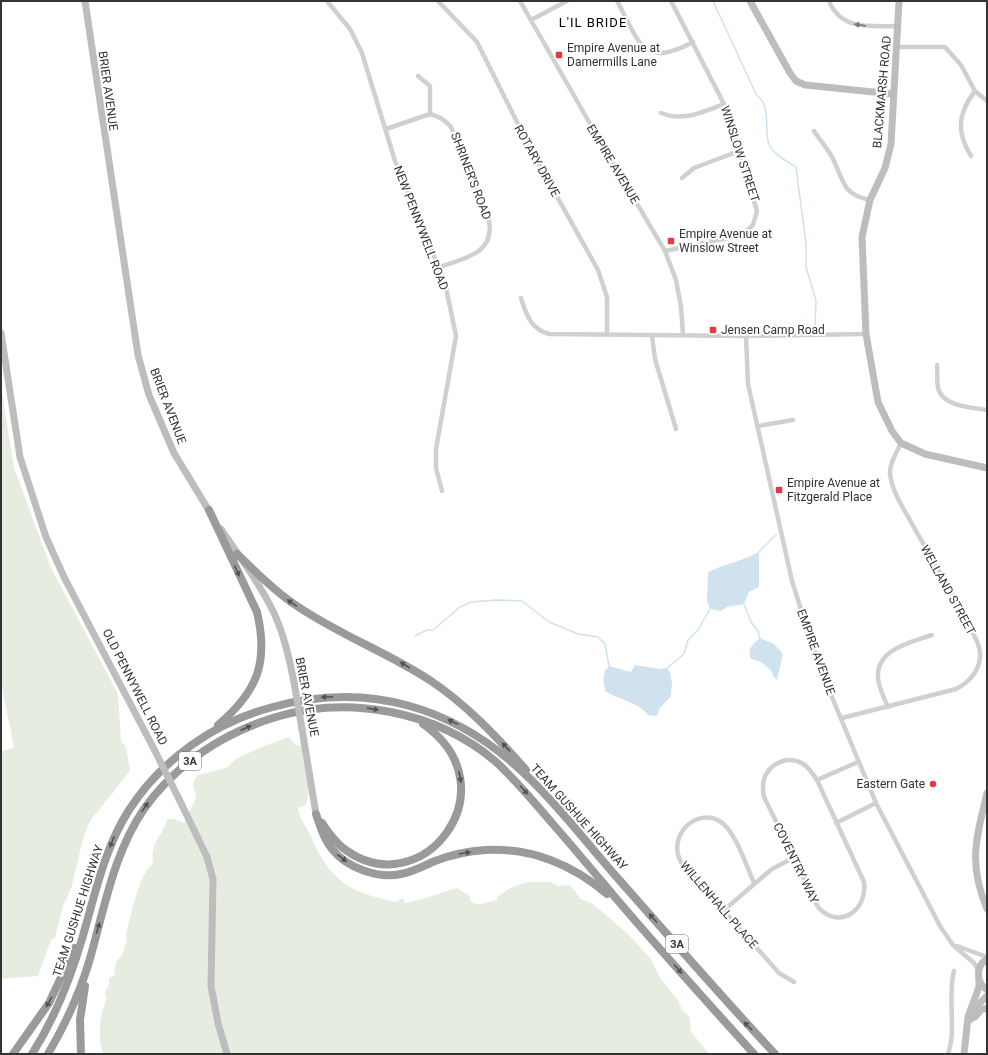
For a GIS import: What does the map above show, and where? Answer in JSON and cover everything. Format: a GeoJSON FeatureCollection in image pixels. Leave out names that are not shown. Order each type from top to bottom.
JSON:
{"type":"FeatureCollection","features":[{"type":"Feature","properties":{"kind":"highway"},"geometry":{"type":"LineString","coordinates":[[200,740],[241,705],[254,684],[261,663],[262,646],[261,629],[257,612],[209,510]]}},
{"type":"Feature","properties":{"kind":"highway"},"geometry":{"type":"LineString","coordinates":[[237,554],[277,592],[293,604],[401,663],[431,682],[464,706],[504,744],[549,798]]}},
{"type":"Feature","properties":{"kind":"highway","name":"TEAM GUSHUE HIGHWAY"},"geometry":{"type":"LineString","coordinates":[[32,1054],[44,1035],[62,999],[89,916],[103,865],[114,837],[129,810],[148,784],[183,750],[216,730],[251,714],[303,700],[348,696],[388,700],[405,704],[441,717],[474,734],[511,762],[549,798],[738,1015],[775,1054]]}},
{"type":"Feature","properties":{"kind":"highway","name":"TEAM GUSHUE HIGHWAY"},"geometry":{"type":"LineString","coordinates":[[48,1054],[77,997],[88,965],[116,867],[129,836],[142,812],[155,794],[171,777],[198,754],[217,742],[250,726],[282,715],[306,710],[342,707],[371,708],[410,717],[458,736],[493,760],[524,790],[625,908],[754,1054]]}},
{"type":"Feature","properties":{"kind":"highway"},"geometry":{"type":"LineString","coordinates":[[316,814],[330,835],[343,848],[357,856],[373,862],[406,862],[427,852],[446,836],[453,825],[460,801],[461,790],[458,767],[454,757],[442,741],[424,725],[410,717]]}},
{"type":"Feature","properties":{"kind":"highway"},"geometry":{"type":"LineString","coordinates":[[316,814],[323,835],[333,850],[350,864],[367,872],[399,875],[459,854],[486,850],[516,851],[547,858],[578,873],[595,884],[625,908]]}},
{"type":"Feature","properties":{"kind":"highway"},"geometry":{"type":"LineString","coordinates":[[13,1054],[48,1003],[61,979],[89,916]]}},
{"type":"Feature","properties":{"kind":"highway"},"geometry":{"type":"LineString","coordinates":[[81,1054],[80,1020],[88,965]]}},
{"type":"Feature","properties":{"kind":"street","name":"BRIER AVENUE"},"geometry":{"type":"LineString","coordinates":[[85,1],[138,355],[149,395],[171,447],[271,607],[281,632],[294,682],[316,814]]}},
{"type":"Feature","properties":{"kind":"street","name":"NEW PENNYWELL ROAD"},"geometry":{"type":"LineString","coordinates":[[327,1],[350,29],[360,47],[367,64],[402,178],[440,267],[445,283],[456,336],[436,449],[436,468],[442,491]]}},
{"type":"Feature","properties":{"kind":"street","name":"ROTARY DRIVE"},"geometry":{"type":"LineString","coordinates":[[438,1],[477,42],[527,143],[598,270],[607,297],[607,334]]}},
{"type":"Feature","properties":{"kind":"street","name":"EMPIRE AVENUE"},"geometry":{"type":"LineString","coordinates":[[520,1],[593,130],[665,251],[676,280],[681,307],[683,335]]}},
{"type":"Feature","properties":{"kind":"street"},"geometry":{"type":"LineString","coordinates":[[531,20],[567,1]]}},
{"type":"Feature","properties":{"kind":"street"},"geometry":{"type":"LineString","coordinates":[[617,1],[638,40],[649,51],[656,54],[667,54],[693,42]]}},
{"type":"Feature","properties":{"kind":"street","name":"WINSLOW STREET"},"geometry":{"type":"LineString","coordinates":[[665,251],[738,236],[751,229],[756,218],[757,207],[724,104],[671,1]]}},
{"type":"Feature","properties":{"kind":"street"},"geometry":{"type":"LineString","coordinates":[[750,1],[796,81],[804,85],[893,94]]}},
{"type":"Feature","properties":{"kind":"street"},"geometry":{"type":"LineString","coordinates":[[829,1],[838,15],[851,23],[864,26],[898,26]]}},
{"type":"Feature","properties":{"kind":"street","name":"BLACKMARSH ROAD"},"geometry":{"type":"LineString","coordinates":[[899,1],[890,144],[887,162],[870,200],[864,222],[862,254],[866,334],[878,402],[892,431],[901,443]]}},
{"type":"Feature","properties":{"kind":"street"},"geometry":{"type":"LineString","coordinates":[[897,47],[945,48],[961,65],[975,91],[987,101]]}},
{"type":"Feature","properties":{"kind":"street"},"geometry":{"type":"LineString","coordinates":[[386,129],[430,114],[430,86],[418,76]]}},
{"type":"Feature","properties":{"kind":"street"},"geometry":{"type":"LineString","coordinates":[[971,156],[964,144],[961,118],[965,103],[975,91]]}},
{"type":"Feature","properties":{"kind":"street"},"geometry":{"type":"LineString","coordinates":[[661,113],[676,117],[691,116],[724,104]]}},
{"type":"Feature","properties":{"kind":"street","name":"SHRINER'S ROAD"},"geometry":{"type":"LineString","coordinates":[[430,114],[442,118],[451,127],[489,221],[491,230],[489,240],[482,248],[475,253],[440,267]]}},
{"type":"Feature","properties":{"kind":"street"},"geometry":{"type":"LineString","coordinates":[[814,131],[832,157],[843,185],[850,193],[870,200]]}},
{"type":"Feature","properties":{"kind":"street"},"geometry":{"type":"LineString","coordinates":[[682,178],[694,168],[739,151]]}},
{"type":"Feature","properties":{"kind":"street"},"geometry":{"type":"LineString","coordinates":[[521,298],[525,314],[530,323],[543,333],[558,335],[607,334],[652,336],[746,336],[866,334]]}},
{"type":"Feature","properties":{"kind":"street","name":"OLD PENNYWELL ROAD"},"geometry":{"type":"LineString","coordinates":[[1,333],[20,457],[46,537],[64,577],[155,751],[208,857],[213,879],[210,986],[218,1023],[227,1054]]}},
{"type":"Feature","properties":{"kind":"street"},"geometry":{"type":"LineString","coordinates":[[652,336],[655,359],[676,429]]}},
{"type":"Feature","properties":{"kind":"street","name":"EMPIRE AVENUE"},"geometry":{"type":"LineString","coordinates":[[746,336],[748,384],[792,581],[824,678],[842,718],[858,762],[876,803],[940,926],[954,945],[974,963],[978,971]]}},
{"type":"Feature","properties":{"kind":"street"},"geometry":{"type":"LineString","coordinates":[[937,365],[938,390],[945,398],[957,404],[987,410]]}},
{"type":"Feature","properties":{"kind":"street"},"geometry":{"type":"LineString","coordinates":[[758,426],[793,420]]}},
{"type":"Feature","properties":{"kind":"street"},"geometry":{"type":"LineString","coordinates":[[901,443],[925,454],[987,468]]}},
{"type":"Feature","properties":{"kind":"street","name":"WELLAND STREET"},"geometry":{"type":"LineString","coordinates":[[842,718],[956,689],[970,680],[976,670],[980,657],[979,646],[967,620],[925,548],[894,490],[890,468],[901,443]]}},
{"type":"Feature","properties":{"kind":"street"},"geometry":{"type":"LineString","coordinates":[[888,707],[878,683],[878,669],[882,660],[890,651],[932,635]]}},
{"type":"Feature","properties":{"kind":"street","name":"COVENTRY WAY"},"geometry":{"type":"LineString","coordinates":[[795,760],[802,762],[808,767],[817,780],[836,823],[864,882],[862,901],[854,912],[843,917],[829,916],[818,908],[764,797],[762,787],[764,778],[775,765],[781,762],[795,760]]}},
{"type":"Feature","properties":{"kind":"street"},"geometry":{"type":"LineString","coordinates":[[817,780],[858,762]]}},
{"type":"Feature","properties":{"kind":"street"},"geometry":{"type":"LineString","coordinates":[[987,793],[979,827],[974,859],[979,889],[987,909]]}},
{"type":"Feature","properties":{"kind":"street"},"geometry":{"type":"LineString","coordinates":[[836,823],[876,803]]}},
{"type":"Feature","properties":{"kind":"street","name":"WILLENHALL PLACE"},"geometry":{"type":"LineString","coordinates":[[754,883],[736,843],[727,827],[721,822],[707,818],[692,822],[677,838],[676,854],[682,864],[779,973],[794,982]]}},
{"type":"Feature","properties":{"kind":"street"},"geometry":{"type":"LineString","coordinates":[[724,910],[772,869],[793,858]]}},
{"type":"Feature","properties":{"kind":"street"},"geometry":{"type":"LineString","coordinates":[[954,945],[987,958],[978,971],[979,987],[968,1017],[964,1054]]}},
{"type":"Feature","properties":{"kind":"street"},"geometry":{"type":"LineString","coordinates":[[948,1054],[952,1036],[951,983],[954,971]]}},
{"type":"Feature","properties":{"kind":"street"},"geometry":{"type":"LineString","coordinates":[[979,979],[987,990]]}},
{"type":"Feature","properties":{"kind":"street"},"geometry":{"type":"LineString","coordinates":[[967,1031],[974,1012],[987,996]]}},
{"type":"Feature","properties":{"kind":"street"},"geometry":{"type":"LineString","coordinates":[[967,1031],[980,1010],[987,1008]]}},
{"type":"Feature","properties":{"kind":"shaded area"},"geometry":{"type":"Polygon","coordinates":[[[1,386],[14,468],[51,568],[118,694],[121,741],[126,747],[130,771],[90,821],[83,839],[71,889],[63,906],[55,938],[51,940],[38,976],[1,979],[1,751],[14,748],[1,682],[1,386]]]}},
{"type":"Feature","properties":{"kind":"shaded area"},"geometry":{"type":"Polygon","coordinates":[[[289,737],[295,745],[301,746],[308,776],[309,791],[305,806],[298,807],[300,815],[325,863],[342,882],[365,894],[396,902],[402,898],[405,903],[457,888],[470,896],[470,900],[476,904],[483,904],[497,900],[497,897],[512,887],[528,882],[550,882],[558,886],[570,885],[581,899],[593,904],[627,933],[650,958],[661,979],[678,1000],[682,1010],[689,1016],[691,1032],[709,1054],[103,1054],[100,1039],[100,1026],[107,997],[105,993],[109,985],[109,978],[114,976],[116,962],[121,957],[124,950],[126,934],[136,896],[144,876],[153,864],[153,850],[167,819],[175,819],[184,823],[196,798],[193,782],[198,775],[226,768],[236,759],[259,748],[289,737]]]}},
{"type":"Feature","properties":{"kind":"water"},"geometry":{"type":"Polygon","coordinates":[[[759,552],[759,587],[749,592],[744,604],[727,607],[721,611],[710,609],[707,600],[708,572],[759,552]]]}},
{"type":"Feature","properties":{"kind":"water"},"geometry":{"type":"Polygon","coordinates":[[[760,638],[774,644],[783,654],[777,680],[773,676],[771,670],[761,662],[751,659],[751,647],[760,638]]]}},
{"type":"Feature","properties":{"kind":"water"},"geometry":{"type":"Polygon","coordinates":[[[635,665],[660,669],[667,668],[670,673],[672,682],[671,696],[660,708],[657,716],[648,715],[634,704],[605,691],[604,674],[609,666],[631,672],[635,665]]]}},
{"type":"Feature","properties":{"kind":"waterway"},"geometry":{"type":"LineString","coordinates":[[713,1],[756,94],[761,99],[766,110],[769,145],[775,153],[796,167],[806,244],[806,267],[816,301],[815,325]]}},
{"type":"Feature","properties":{"kind":"waterway"},"geometry":{"type":"LineString","coordinates":[[759,552],[776,535]]}},
{"type":"Feature","properties":{"kind":"waterway"},"geometry":{"type":"LineString","coordinates":[[415,636],[427,630],[433,630],[460,607],[471,602],[497,600],[522,601],[549,622],[578,634],[598,637],[605,644],[609,666]]}},
{"type":"Feature","properties":{"kind":"waterway"},"geometry":{"type":"LineString","coordinates":[[744,604],[751,622],[758,631],[760,638]]}},
{"type":"Feature","properties":{"kind":"waterway"},"geometry":{"type":"LineString","coordinates":[[667,668],[684,654],[688,640],[698,630],[710,609]]}},
{"type":"Feature","properties":{"kind":"place","name":"Empire Avenue at Damermills Lane"},"geometry":{"type":"Point","coordinates":[559,55]}},
{"type":"Feature","properties":{"kind":"place","name":"Empire Avenue at Winslow Street"},"geometry":{"type":"Point","coordinates":[671,241]}},
{"type":"Feature","properties":{"kind":"place","name":"Jensen Camp Road"},"geometry":{"type":"Point","coordinates":[713,330]}},
{"type":"Feature","properties":{"kind":"place","name":"Empire Avenue at Fitzgerald Place"},"geometry":{"type":"Point","coordinates":[779,490]}},
{"type":"Feature","properties":{"kind":"place","name":"Eastern Gate"},"geometry":{"type":"Point","coordinates":[933,784]}},
{"type":"Feature","properties":{"kind":"district","name":"L'IL BRIDE"},"geometry":{"type":"Point","coordinates":[593,22]}}]}
